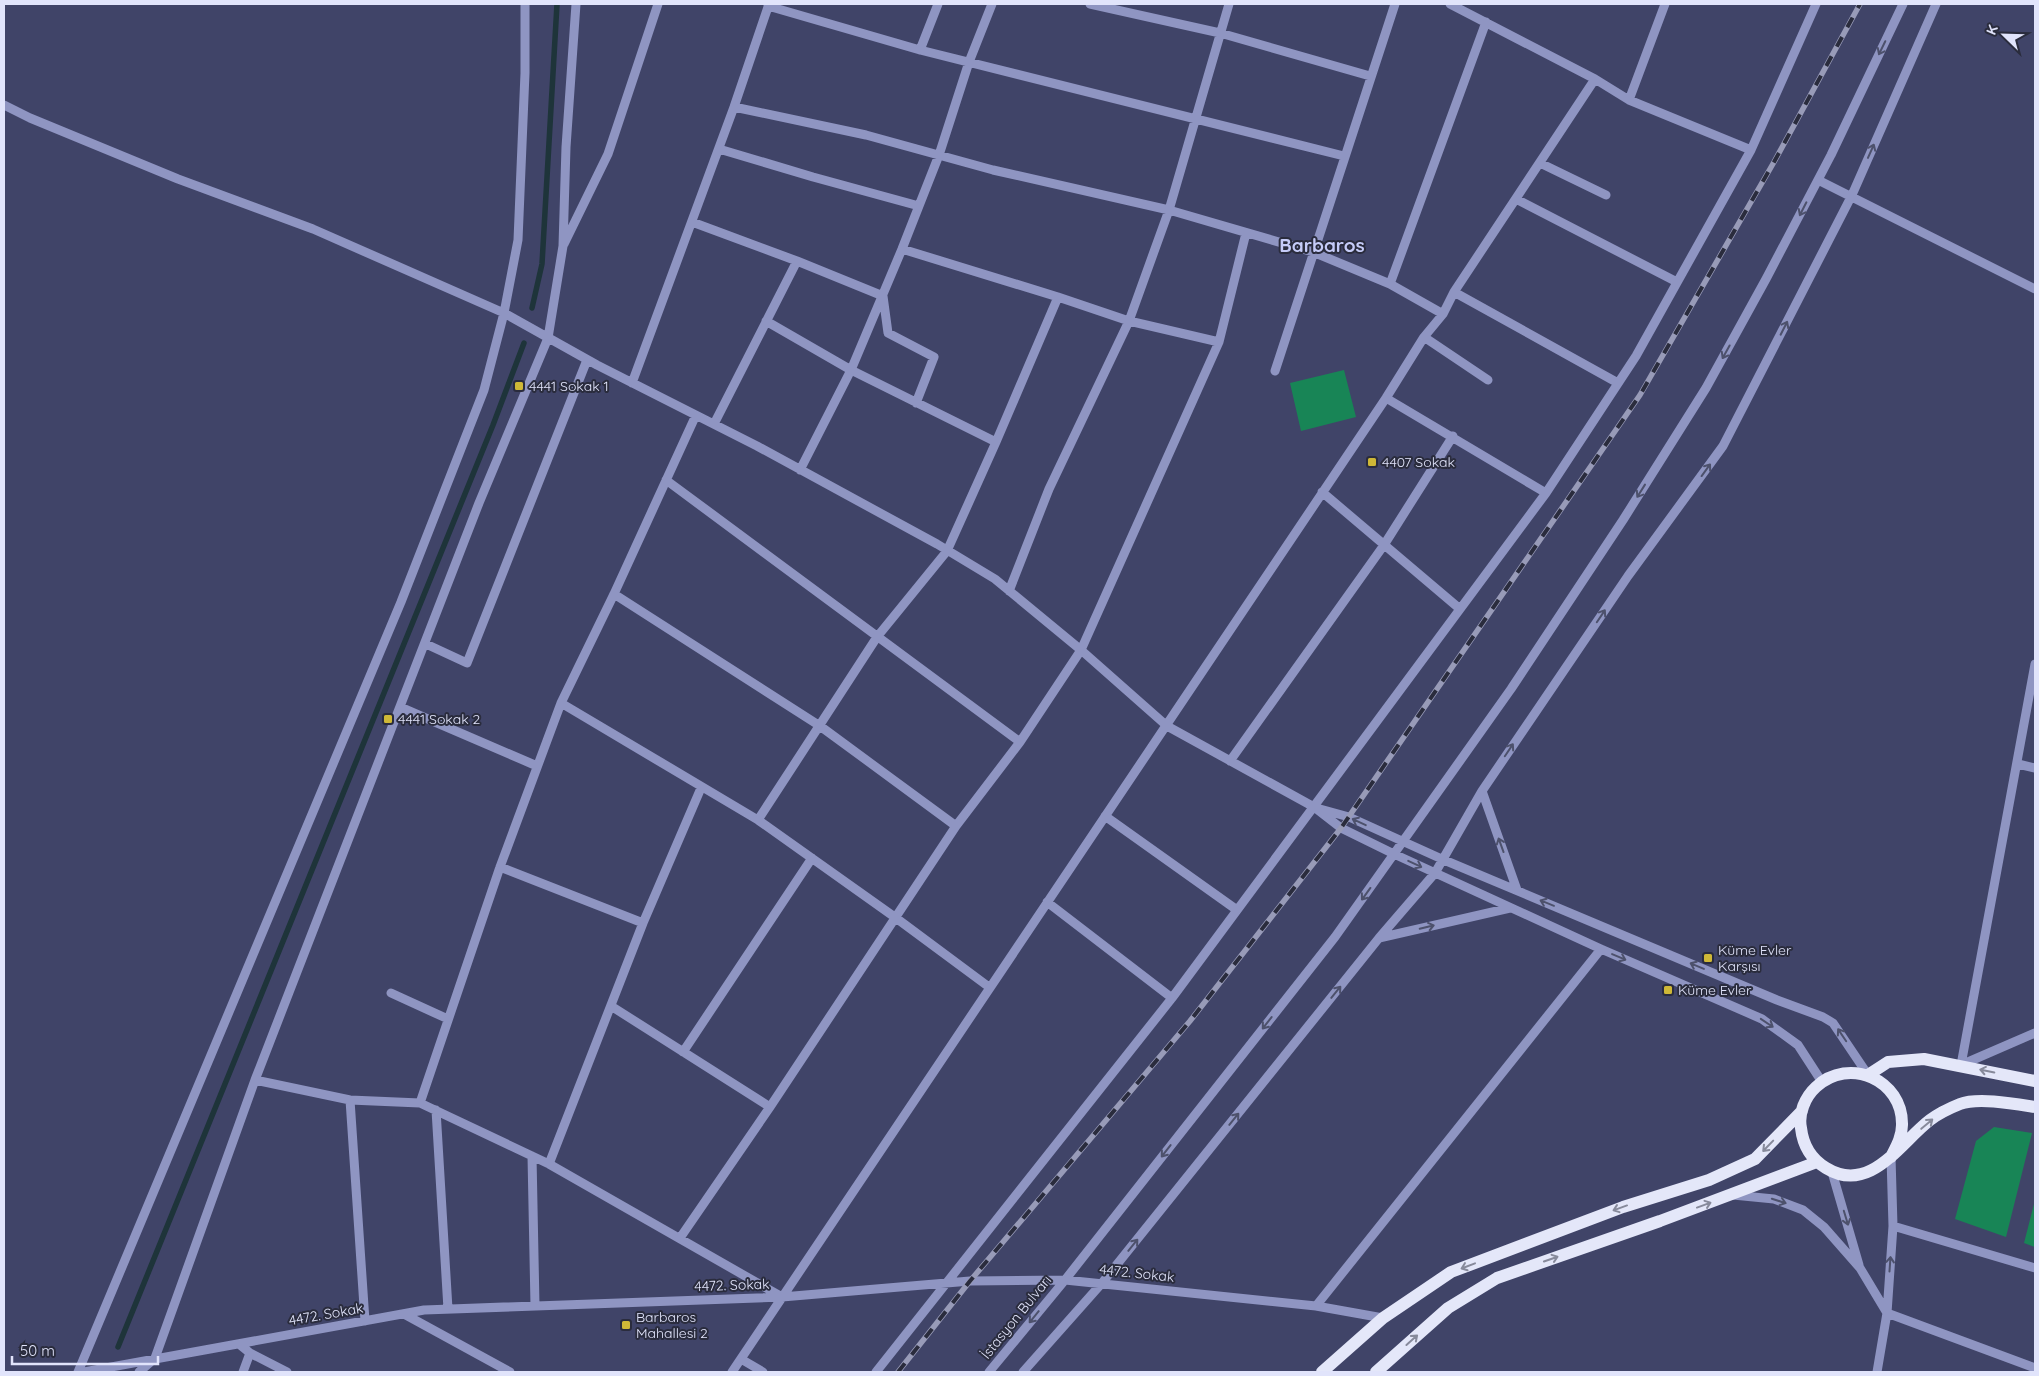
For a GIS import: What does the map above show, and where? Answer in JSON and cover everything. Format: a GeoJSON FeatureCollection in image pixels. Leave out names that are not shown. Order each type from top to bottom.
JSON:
{"type":"FeatureCollection","features":[{"type":"Feature","properties":{"kind":"main road"},"geometry":{"type":"LineString","coordinates":[[1868,1076],[1888,1062],[1924,1059],[2035,1080]]}},
{"type":"Feature","properties":{"kind":"main road"},"geometry":{"type":"LineString","coordinates":[[1890,1157],[1899,1143],[1903,1127],[1901,1110],[1894,1095],[1883,1083],[1868,1076],[1852,1072],[1836,1075],[1822,1082],[1806,1100],[1800,1125],[1802,1139],[1808,1152],[1817,1162],[1832,1172],[1848,1175],[1864,1174],[1879,1168],[1930,1120],[1962,1104],[1994,1102],[2035,1107]]}},
{"type":"Feature","properties":{"kind":"main road"},"geometry":{"type":"LineString","coordinates":[[1322,1372],[1383,1318],[1451,1272],[1623,1207],[1709,1180],[1755,1159],[1802,1111]]}},
{"type":"Feature","properties":{"kind":"main road"},"geometry":{"type":"LineString","coordinates":[[1376,1372],[1448,1308],[1497,1278],[1731,1195],[1817,1162]]}},
{"type":"Feature","properties":{"kind":"street"},"geometry":{"type":"LineString","coordinates":[[78,1372],[412,575],[484,390],[504,313],[518,240],[525,73],[525,4]]}},
{"type":"Feature","properties":{"kind":"street"},"geometry":{"type":"LineString","coordinates":[[139,1372],[155,1358],[255,1080],[426,644],[479,502],[548,338],[563,246],[566,147],[576,4]]}},
{"type":"Feature","properties":{"kind":"street"},"geometry":{"type":"LineString","coordinates":[[563,246],[608,154],[658,4]]}},
{"type":"Feature","properties":{"kind":"street"},"geometry":{"type":"LineString","coordinates":[[920,50],[938,4]]}},
{"type":"Feature","properties":{"kind":"street"},"geometry":{"type":"LineString","coordinates":[[800,470],[851,370],[902,249],[939,155],[969,62],[992,4]]}},
{"type":"Feature","properties":{"kind":"street"},"geometry":{"type":"LineString","coordinates":[[1090,4],[1220,33],[1370,76]]}},
{"type":"Feature","properties":{"kind":"street"},"geometry":{"type":"LineString","coordinates":[[1010,591],[1049,490],[1129,321],[1169,210],[1194,119],[1230,4]]}},
{"type":"Feature","properties":{"kind":"street"},"geometry":{"type":"LineString","coordinates":[[1274,371],[1395,4]]}},
{"type":"Feature","properties":{"kind":"street"},"geometry":{"type":"LineString","coordinates":[[1450,4],[1595,79],[1629,100],[1751,150]]}},
{"type":"Feature","properties":{"kind":"street"},"geometry":{"type":"LineString","coordinates":[[1629,100],[1665,4]]}},
{"type":"Feature","properties":{"kind":"street"},"geometry":{"type":"LineString","coordinates":[[876,1372],[1172,998],[1546,493],[1636,356],[1751,150],[1816,4]]}},
{"type":"Feature","properties":{"kind":"street","name":"İstasyon Bulvarı"},"geometry":{"type":"LineString","coordinates":[[989,1372],[1065,1280],[1335,937],[1511,690],[1623,520],[1706,388],[1818,180],[1903,4]]}},
{"type":"Feature","properties":{"kind":"street"},"geometry":{"type":"LineString","coordinates":[[632,383],[719,149],[769,5],[920,50],[1344,156]]}},
{"type":"Feature","properties":{"kind":"street"},"geometry":{"type":"LineString","coordinates":[[1023,1372],[1102,1283],[1379,938],[1435,873],[1482,791],[1628,576],[1723,446],[1852,195],[1936,7]]}},
{"type":"Feature","properties":{"kind":"street"},"geometry":{"type":"LineString","coordinates":[[1390,284],[1486,22]]}},
{"type":"Feature","properties":{"kind":"street"},"geometry":{"type":"LineString","coordinates":[[732,1372],[989,987],[1167,726],[1386,398],[1424,337],[1443,314],[1454,292],[1595,79]]}},
{"type":"Feature","properties":{"kind":"street"},"geometry":{"type":"LineString","coordinates":[[4,105],[30,118],[178,179],[313,229],[504,313],[587,360],[800,470],[995,579],[1081,650],[1167,726],[1314,808],[1341,828],[1510,908],[1762,1019],[1798,1045],[1822,1082]]}},
{"type":"Feature","properties":{"kind":"street"},"geometry":{"type":"LineString","coordinates":[[734,107],[866,134],[993,170],[1169,210],[1313,252],[1390,284],[1443,314]]}},
{"type":"Feature","properties":{"kind":"street"},"geometry":{"type":"LineString","coordinates":[[719,149],[919,206]]}},
{"type":"Feature","properties":{"kind":"street"},"geometry":{"type":"LineString","coordinates":[[1540,163],[1606,195]]}},
{"type":"Feature","properties":{"kind":"street"},"geometry":{"type":"LineString","coordinates":[[1818,180],[1852,195],[2035,289]]}},
{"type":"Feature","properties":{"kind":"street"},"geometry":{"type":"LineString","coordinates":[[1516,199],[1678,282]]}},
{"type":"Feature","properties":{"kind":"street"},"geometry":{"type":"LineString","coordinates":[[692,222],[797,261],[882,296]]}},
{"type":"Feature","properties":{"kind":"street"},"geometry":{"type":"LineString","coordinates":[[680,1238],[770,1108],[956,826],[1020,742],[1081,650],[1220,342],[1246,233]]}},
{"type":"Feature","properties":{"kind":"street"},"geometry":{"type":"LineString","coordinates":[[902,249],[1058,296],[1129,321],[1220,342]]}},
{"type":"Feature","properties":{"kind":"street"},"geometry":{"type":"LineString","coordinates":[[714,424],[797,261]]}},
{"type":"Feature","properties":{"kind":"street"},"geometry":{"type":"LineString","coordinates":[[1454,292],[1618,383]]}},
{"type":"Feature","properties":{"kind":"street"},"geometry":{"type":"LineString","coordinates":[[882,296],[888,333],[934,357],[916,403]]}},
{"type":"Feature","properties":{"kind":"street"},"geometry":{"type":"LineString","coordinates":[[758,820],[877,637],[947,551],[1058,296]]}},
{"type":"Feature","properties":{"kind":"street"},"geometry":{"type":"LineString","coordinates":[[766,322],[851,370],[996,442]]}},
{"type":"Feature","properties":{"kind":"street"},"geometry":{"type":"LineString","coordinates":[[1424,337],[1488,380]]}},
{"type":"Feature","properties":{"kind":"street"},"geometry":{"type":"LineString","coordinates":[[426,644],[467,663],[587,360]]}},
{"type":"Feature","properties":{"kind":"street"},"geometry":{"type":"LineString","coordinates":[[1386,398],[1453,436],[1546,493]]}},
{"type":"Feature","properties":{"kind":"street"},"geometry":{"type":"LineString","coordinates":[[420,1103],[500,867],[560,703],[614,594],[696,415]]}},
{"type":"Feature","properties":{"kind":"street"},"geometry":{"type":"LineString","coordinates":[[1230,761],[1384,545],[1453,436]]}},
{"type":"Feature","properties":{"kind":"street"},"geometry":{"type":"LineString","coordinates":[[666,480],[1020,742]]}},
{"type":"Feature","properties":{"kind":"street"},"geometry":{"type":"LineString","coordinates":[[1322,492],[1460,609]]}},
{"type":"Feature","properties":{"kind":"street"},"geometry":{"type":"LineString","coordinates":[[614,594],[820,726],[956,826]]}},
{"type":"Feature","properties":{"kind":"street"},"geometry":{"type":"LineString","coordinates":[[1961,1065],[2035,664]]}},
{"type":"Feature","properties":{"kind":"street"},"geometry":{"type":"LineString","coordinates":[[560,703],[758,820],[989,987]]}},
{"type":"Feature","properties":{"kind":"street"},"geometry":{"type":"LineString","coordinates":[[400,707],[537,766]]}},
{"type":"Feature","properties":{"kind":"street"},"geometry":{"type":"LineString","coordinates":[[2018,764],[2035,768]]}},
{"type":"Feature","properties":{"kind":"street"},"geometry":{"type":"LineString","coordinates":[[549,1164],[643,923],[701,788]]}},
{"type":"Feature","properties":{"kind":"street"},"geometry":{"type":"LineString","coordinates":[[1482,791],[1517,890]]}},
{"type":"Feature","properties":{"kind":"street"},"geometry":{"type":"LineString","coordinates":[[1314,808],[1349,817],[1444,860],[1777,1000],[1823,1016],[1833,1022],[1868,1076]]}},
{"type":"Feature","properties":{"kind":"street"},"geometry":{"type":"LineString","coordinates":[[1105,816],[1237,910]]}},
{"type":"Feature","properties":{"kind":"street"},"geometry":{"type":"LineString","coordinates":[[683,1052],[812,858]]}},
{"type":"Feature","properties":{"kind":"street"},"geometry":{"type":"LineString","coordinates":[[500,867],[643,923]]}},
{"type":"Feature","properties":{"kind":"street"},"geometry":{"type":"LineString","coordinates":[[1047,902],[1172,998]]}},
{"type":"Feature","properties":{"kind":"street"},"geometry":{"type":"LineString","coordinates":[[1379,938],[1510,908]]}},
{"type":"Feature","properties":{"kind":"street"},"geometry":{"type":"LineString","coordinates":[[1316,1306],[1601,949]]}},
{"type":"Feature","properties":{"kind":"street"},"geometry":{"type":"LineString","coordinates":[[391,993],[448,1019]]}},
{"type":"Feature","properties":{"kind":"street"},"geometry":{"type":"LineString","coordinates":[[611,1006],[770,1108]]}},
{"type":"Feature","properties":{"kind":"street"},"geometry":{"type":"LineString","coordinates":[[1961,1065],[2035,1032]]}},
{"type":"Feature","properties":{"kind":"street"},"geometry":{"type":"LineString","coordinates":[[255,1080],[350,1100],[420,1103],[549,1164],[782,1297]]}},
{"type":"Feature","properties":{"kind":"street"},"geometry":{"type":"LineString","coordinates":[[350,1100],[365,1321]]}},
{"type":"Feature","properties":{"kind":"street"},"geometry":{"type":"LineString","coordinates":[[436,1110],[448,1309]]}},
{"type":"Feature","properties":{"kind":"street"},"geometry":{"type":"LineString","coordinates":[[532,1156],[535,1306]]}},
{"type":"Feature","properties":{"kind":"street"},"geometry":{"type":"LineString","coordinates":[[1877,1372],[1887,1313],[1893,1226],[1890,1157]]}},
{"type":"Feature","properties":{"kind":"street"},"geometry":{"type":"LineString","coordinates":[[1832,1172],[1860,1268]]}},
{"type":"Feature","properties":{"kind":"street"},"geometry":{"type":"LineString","coordinates":[[1731,1195],[1774,1199],[1803,1210],[1824,1227],[1860,1268],[1887,1313],[2032,1369]]}},
{"type":"Feature","properties":{"kind":"street"},"geometry":{"type":"LineString","coordinates":[[1893,1226],[2035,1268]]}},
{"type":"Feature","properties":{"kind":"street","name":"4472. Sokak"},"geometry":{"type":"LineString","coordinates":[[84,1372],[424,1310],[782,1297],[970,1281],[1065,1280],[1102,1283],[1316,1306],[1383,1318]]}},
{"type":"Feature","properties":{"kind":"street"},"geometry":{"type":"LineString","coordinates":[[404,1314],[510,1372]]}},
{"type":"Feature","properties":{"kind":"street"},"geometry":{"type":"LineString","coordinates":[[239,1344],[250,1353],[287,1372]]}},
{"type":"Feature","properties":{"kind":"street"},"geometry":{"type":"LineString","coordinates":[[243,1372],[250,1353]]}},
{"type":"Feature","properties":{"kind":"street"},"geometry":{"type":"LineString","coordinates":[[741,1359],[762,1372]]}},
{"type":"Feature","properties":{"kind":"building"},"geometry":{"type":"Polygon","coordinates":[[[1344,370],[1356,417],[1301,431],[1290,383],[1344,370]]]}},
{"type":"Feature","properties":{"kind":"building"},"geometry":{"type":"Polygon","coordinates":[[[1994,1127],[2032,1133],[2006,1237],[1955,1219],[1976,1141],[1994,1127]]]}},
{"type":"Feature","properties":{"kind":"building"},"geometry":{"type":"Polygon","coordinates":[[[2035,1200],[2035,1247],[2024,1243],[2035,1200]]]}},
{"type":"Feature","properties":{"kind":"waterway"},"geometry":{"type":"LineString","coordinates":[[532,308],[542,264],[557,4]]}},
{"type":"Feature","properties":{"kind":"waterway"},"geometry":{"type":"LineString","coordinates":[[118,1347],[493,425],[524,343]]}},
{"type":"Feature","properties":{"kind":"railway"},"geometry":{"type":"LineString","coordinates":[[898,1372],[970,1281],[1190,1021],[1341,828],[1640,395],[1774,162],[1860,4]]}},
{"type":"Feature","properties":{"kind":"place","name":"4441 Sokak 1"},"geometry":{"type":"Point","coordinates":[519,386]}},
{"type":"Feature","properties":{"kind":"place","name":"4407 Sokak"},"geometry":{"type":"Point","coordinates":[1372,462]}},
{"type":"Feature","properties":{"kind":"place","name":"4441 Sokak 2"},"geometry":{"type":"Point","coordinates":[388,719]}},
{"type":"Feature","properties":{"kind":"place","name":"Küme Evler Karşısı"},"geometry":{"type":"Point","coordinates":[1708,958]}},
{"type":"Feature","properties":{"kind":"place","name":"Küme Evler"},"geometry":{"type":"Point","coordinates":[1668,990]}},
{"type":"Feature","properties":{"kind":"place","name":"Barbaros Mahallesi 2"},"geometry":{"type":"Point","coordinates":[626,1325]}},
{"type":"Feature","properties":{"kind":"district","name":"Barbaros"},"geometry":{"type":"Point","coordinates":[1322,245]}}]}
